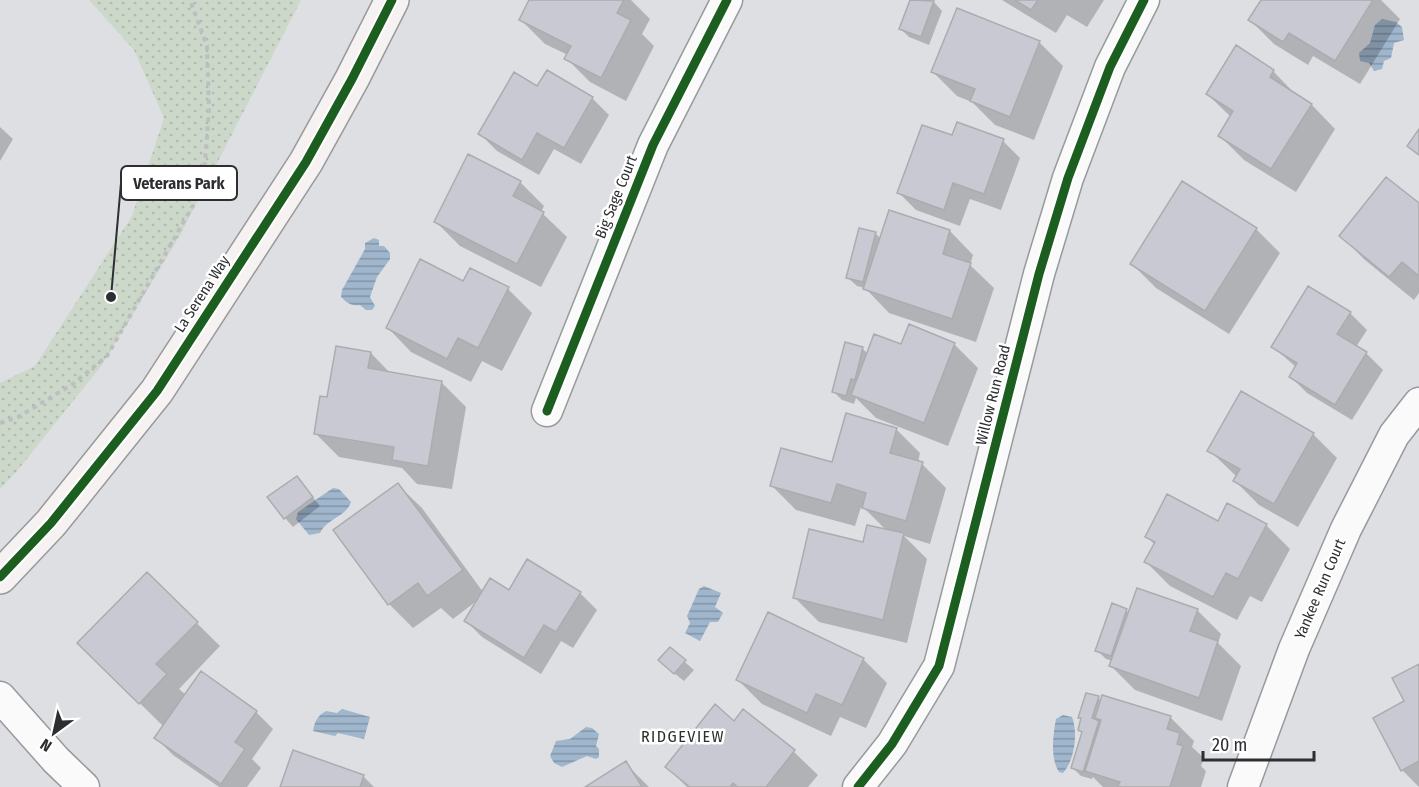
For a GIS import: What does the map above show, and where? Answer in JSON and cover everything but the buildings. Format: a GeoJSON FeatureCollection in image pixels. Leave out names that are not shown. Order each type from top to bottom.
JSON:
{"type":"FeatureCollection","features":[{"type":"Feature","properties":{"kind":"main road","name":"La Serena Way"},"geometry":{"type":"LineString","coordinates":[[0,577],[51,523],[157,391],[306,162],[392,0]]}},
{"type":"Feature","properties":{"kind":"street","name":"Big Sage Court"},"geometry":{"type":"LineString","coordinates":[[547,411],[653,145],[727,0]]}},
{"type":"Feature","properties":{"kind":"street","name":"Willow Run Road"},"geometry":{"type":"LineString","coordinates":[[858,787],[892,744],[939,666],[1049,242],[1068,178],[1110,67],[1144,0]]}},
{"type":"Feature","properties":{"kind":"street","name":"Yankee Run Court"},"geometry":{"type":"LineString","coordinates":[[1243,787],[1294,650],[1346,529],[1394,435],[1419,403]]}},
{"type":"Feature","properties":{"kind":"street"},"geometry":{"type":"LineString","coordinates":[[0,697],[56,760],[84,787]]}},
{"type":"Feature","properties":{"kind":"path"},"geometry":{"type":"LineString","coordinates":[[0,423],[18,417],[72,384],[107,356],[203,188],[209,110],[207,46],[190,0]]}},
{"type":"Feature","properties":{"kind":"green space"},"geometry":{"type":"Polygon","coordinates":[[[89,0],[301,0],[179,237],[102,365],[0,489],[0,383],[35,366],[132,216],[164,118],[134,50],[89,0]]]}},
{"type":"Feature","properties":{"kind":"water"},"geometry":{"type":"Polygon","coordinates":[[[1382,19],[1396,22],[1402,27],[1404,40],[1394,43],[1391,58],[1384,61],[1382,69],[1374,71],[1369,63],[1360,61],[1359,53],[1370,43],[1375,25],[1382,19]]]}},
{"type":"Feature","properties":{"kind":"water"},"geometry":{"type":"Polygon","coordinates":[[[374,238],[379,240],[379,246],[384,246],[390,253],[390,259],[377,277],[370,297],[375,306],[372,310],[366,310],[360,305],[349,304],[341,297],[342,290],[365,249],[365,243],[374,238]]]}},
{"type":"Feature","properties":{"kind":"water"},"geometry":{"type":"Polygon","coordinates":[[[333,488],[339,489],[351,502],[341,515],[327,524],[320,533],[309,535],[296,519],[298,512],[333,488]]]}},
{"type":"Feature","properties":{"kind":"water"},"geometry":{"type":"Polygon","coordinates":[[[704,586],[721,593],[715,607],[723,613],[718,622],[710,622],[700,641],[685,633],[690,623],[687,616],[699,589],[704,586]]]}},
{"type":"Feature","properties":{"kind":"water"},"geometry":{"type":"Polygon","coordinates":[[[342,709],[370,717],[364,739],[338,733],[335,736],[313,731],[317,719],[323,713],[326,711],[337,713],[342,709]]]}},
{"type":"Feature","properties":{"kind":"water"},"geometry":{"type":"Polygon","coordinates":[[[1063,715],[1072,717],[1075,738],[1073,754],[1063,773],[1059,772],[1056,766],[1053,746],[1056,719],[1063,715]]]}},
{"type":"Feature","properties":{"kind":"water"},"geometry":{"type":"Polygon","coordinates":[[[586,727],[592,728],[599,734],[596,746],[599,749],[599,757],[596,759],[587,756],[562,767],[554,763],[550,756],[556,741],[570,739],[586,727]]]}},
{"type":"Feature","properties":{"kind":"cycle path"},"geometry":{"type":"LineString","coordinates":[[0,577],[51,523],[157,391],[306,162],[392,0]]}},
{"type":"Feature","properties":{"kind":"cycle path"},"geometry":{"type":"LineString","coordinates":[[547,411],[653,145],[727,0]]}},
{"type":"Feature","properties":{"kind":"cycle path"},"geometry":{"type":"LineString","coordinates":[[858,787],[892,744],[939,666],[1039,274],[1068,178],[1110,67],[1144,0]]}},
{"type":"Feature","properties":{"kind":"place","name":"Veterans Park"},"geometry":{"type":"Point","coordinates":[111,297]}},
{"type":"Feature","properties":{"kind":"district","name":"RIDGEVIEW"},"geometry":{"type":"Point","coordinates":[683,736]}}]}
